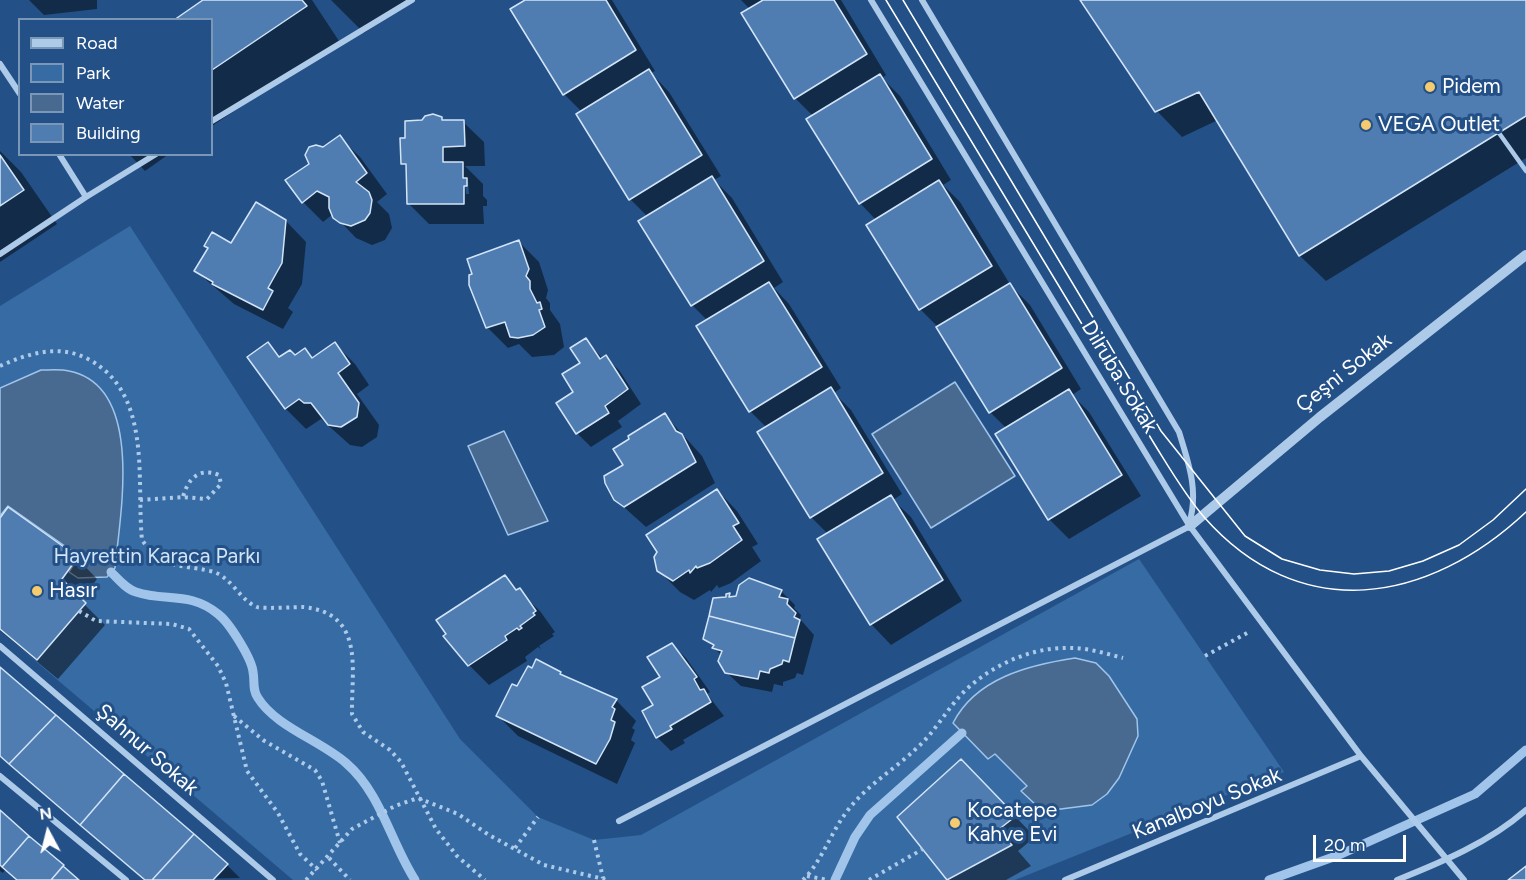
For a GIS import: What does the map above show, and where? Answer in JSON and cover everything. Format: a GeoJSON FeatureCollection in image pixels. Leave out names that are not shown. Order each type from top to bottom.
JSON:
{"type":"FeatureCollection","features":[{"type":"Feature","properties":{"kind":"street"},"geometry":{"type":"LineString","coordinates":[[213,120],[412,0]]}},
{"type":"Feature","properties":{"kind":"street","name":"Dilruba Sokak"},"geometry":{"type":"LineString","coordinates":[[871,0],[1190,526],[1361,756],[1464,880]]}},
{"type":"Feature","properties":{"kind":"street"},"geometry":{"type":"LineString","coordinates":[[619,821],[1190,526],[1195,504],[1191,471],[1179,432],[922,0]]}},
{"type":"Feature","properties":{"kind":"street"},"geometry":{"type":"LineString","coordinates":[[0,64],[18,91]]}},
{"type":"Feature","properties":{"kind":"street"},"geometry":{"type":"LineString","coordinates":[[60,156],[86,196]]}},
{"type":"Feature","properties":{"kind":"street"},"geometry":{"type":"LineString","coordinates":[[0,254],[86,196],[153,156]]}},
{"type":"Feature","properties":{"kind":"street","name":"Çeşni Sokak"},"geometry":{"type":"LineString","coordinates":[[1190,526],[1320,417],[1526,255]]}},
{"type":"Feature","properties":{"kind":"street","name":"Şahnur Sokak"},"geometry":{"type":"LineString","coordinates":[[0,646],[273,880]]}},
{"type":"Feature","properties":{"kind":"street","name":"Kanalboyu Sokak"},"geometry":{"type":"LineString","coordinates":[[1065,880],[1244,808],[1361,756]]}},
{"type":"Feature","properties":{"kind":"street"},"geometry":{"type":"LineString","coordinates":[[0,776],[126,880]]}},
{"type":"Feature","properties":{"kind":"street"},"geometry":{"type":"LineString","coordinates":[[1397,880],[1447,860],[1511,823],[1526,810]]}},
{"type":"Feature","properties":{"kind":"lane"},"geometry":{"type":"LineString","coordinates":[[1499,134],[1526,171]]}},
{"type":"Feature","properties":{"kind":"path"},"geometry":{"type":"LineString","coordinates":[[0,366],[42,351],[60,351],[76,353],[112,375],[123,392],[135,422],[142,540],[153,555],[169,563],[214,571],[258,608],[316,609],[330,616],[345,631],[352,644],[352,714],[356,723],[401,762],[435,829],[457,856],[485,880]]}},
{"type":"Feature","properties":{"kind":"path"},"geometry":{"type":"LineString","coordinates":[[140,500],[183,497],[207,499],[221,484],[219,475],[209,471],[199,473],[188,481],[183,497]]}},
{"type":"Feature","properties":{"kind":"path"},"geometry":{"type":"LineString","coordinates":[[80,611],[96,621],[172,624],[189,629],[218,666],[226,683],[246,771],[278,813],[292,843],[317,870]]}},
{"type":"Feature","properties":{"kind":"path"},"geometry":{"type":"LineString","coordinates":[[1205,656],[1263,623]]}},
{"type":"Feature","properties":{"kind":"path"},"geometry":{"type":"LineString","coordinates":[[803,880],[844,815],[861,795],[874,781],[918,747],[960,696],[986,673],[1009,662],[1063,648],[1086,649],[1123,658]]}},
{"type":"Feature","properties":{"kind":"path"},"geometry":{"type":"LineString","coordinates":[[234,716],[263,740],[315,770],[322,781],[340,844]]}},
{"type":"Feature","properties":{"kind":"path"},"geometry":{"type":"LineString","coordinates":[[306,880],[329,858],[352,829],[395,806],[418,798],[458,814],[544,865],[606,879],[594,840]]}},
{"type":"Feature","properties":{"kind":"path"},"geometry":{"type":"LineString","coordinates":[[515,848],[538,817]]}},
{"type":"Feature","properties":{"kind":"path"},"geometry":{"type":"LineString","coordinates":[[869,880],[923,849]]}},
{"type":"Feature","properties":{"kind":"path"},"geometry":{"type":"LineString","coordinates":[[329,858],[350,880]]}},
{"type":"Feature","properties":{"kind":"path"},"geometry":{"type":"LineString","coordinates":[[807,876],[828,880]]}},
{"type":"Feature","properties":{"kind":"green space","name":"Hayrettin Karaca Parkı"},"geometry":{"type":"Polygon","coordinates":[[[130,226],[460,739],[538,817],[594,840],[641,835],[1139,559],[1284,772],[1015,880],[293,880],[0,631],[0,306],[130,226]]]}},
{"type":"Feature","properties":{"kind":"water"},"geometry":{"type":"Polygon","coordinates":[[[41,370],[69,371],[93,382],[109,401],[118,426],[122,455],[121,517],[115,568],[107,577],[78,578],[69,572],[79,556],[8,506],[0,516],[0,388],[41,370]]]}},
{"type":"Feature","properties":{"kind":"water"},"geometry":{"type":"Polygon","coordinates":[[[955,382],[1015,476],[931,528],[872,434],[955,382]]]}},
{"type":"Feature","properties":{"kind":"water"},"geometry":{"type":"Polygon","coordinates":[[[504,431],[548,521],[508,535],[468,446],[504,431]]]}},
{"type":"Feature","properties":{"kind":"water"},"geometry":{"type":"Polygon","coordinates":[[[1075,658],[1096,663],[1109,676],[1137,719],[1138,736],[1119,778],[1107,794],[1092,805],[1053,810],[1036,805],[1021,791],[1027,786],[995,754],[988,759],[953,723],[975,695],[1005,676],[1040,665],[1075,658]]]}},
{"type":"Feature","properties":{"kind":"building"},"geometry":{"type":"Polygon","coordinates":[[[203,0],[302,0],[307,6],[213,69],[213,18],[177,18],[203,0]]]}},
{"type":"Feature","properties":{"kind":"building"},"geometry":{"type":"Polygon","coordinates":[[[525,0],[606,0],[636,50],[563,95],[510,9],[525,0]]]}},
{"type":"Feature","properties":{"kind":"building"},"geometry":{"type":"Polygon","coordinates":[[[763,0],[834,0],[867,54],[794,99],[741,13],[763,0]]]}},
{"type":"Feature","properties":{"kind":"building","name":"VEGA Outlet"},"geometry":{"type":"Polygon","coordinates":[[[1080,0],[1526,0],[1526,116],[1299,256],[1199,92],[1155,112],[1080,0]]]}},
{"type":"Feature","properties":{"kind":"building"},"geometry":{"type":"Polygon","coordinates":[[[649,69],[702,155],[629,200],[576,114],[649,69]]]}},
{"type":"Feature","properties":{"kind":"building"},"geometry":{"type":"Polygon","coordinates":[[[880,74],[932,159],[859,204],[806,119],[880,74]]]}},
{"type":"Feature","properties":{"kind":"building"},"geometry":{"type":"Polygon","coordinates":[[[433,114],[442,117],[442,120],[464,120],[465,146],[443,147],[443,162],[463,162],[463,178],[467,178],[467,186],[464,186],[464,204],[407,204],[406,164],[401,164],[400,138],[405,138],[405,121],[422,120],[425,116],[433,114]]]}},
{"type":"Feature","properties":{"kind":"building"},"geometry":{"type":"Polygon","coordinates":[[[340,135],[367,173],[356,182],[369,192],[372,200],[370,213],[365,220],[351,226],[333,218],[329,208],[329,197],[317,191],[302,203],[285,180],[309,164],[305,155],[309,147],[316,145],[323,147],[340,135]]]}},
{"type":"Feature","properties":{"kind":"building"},"geometry":{"type":"Polygon","coordinates":[[[0,155],[24,190],[0,206],[0,155]]]}},
{"type":"Feature","properties":{"kind":"building"},"geometry":{"type":"Polygon","coordinates":[[[712,176],[764,261],[691,306],[638,221],[712,176]]]}},
{"type":"Feature","properties":{"kind":"building"},"geometry":{"type":"Polygon","coordinates":[[[939,180],[992,266],[919,310],[866,225],[939,180]]]}},
{"type":"Feature","properties":{"kind":"building"},"geometry":{"type":"Polygon","coordinates":[[[256,202],[286,220],[282,263],[268,288],[273,291],[263,310],[212,284],[213,282],[194,271],[208,248],[204,246],[212,232],[231,243],[256,202]]]}},
{"type":"Feature","properties":{"kind":"building"},"geometry":{"type":"Polygon","coordinates":[[[519,240],[529,269],[526,276],[530,281],[530,289],[537,303],[540,302],[542,309],[539,310],[545,327],[533,335],[518,338],[510,337],[505,322],[486,328],[469,285],[469,275],[472,274],[467,259],[519,240]]]}},
{"type":"Feature","properties":{"kind":"building"},"geometry":{"type":"Polygon","coordinates":[[[769,282],[822,367],[749,412],[696,326],[769,282]]]}},
{"type":"Feature","properties":{"kind":"building"},"geometry":{"type":"Polygon","coordinates":[[[1010,283],[1062,368],[989,413],[936,327],[1010,283]]]}},
{"type":"Feature","properties":{"kind":"building"},"geometry":{"type":"Polygon","coordinates":[[[586,338],[600,359],[606,355],[628,389],[605,406],[609,413],[576,434],[556,403],[573,392],[562,374],[580,363],[570,348],[586,338]]]}},
{"type":"Feature","properties":{"kind":"building"},"geometry":{"type":"Polygon","coordinates":[[[268,342],[279,357],[290,350],[295,355],[305,348],[312,358],[335,342],[350,364],[338,373],[359,403],[357,417],[341,427],[328,425],[311,403],[304,403],[299,399],[285,409],[247,357],[268,342]]]}},
{"type":"Feature","properties":{"kind":"building"},"geometry":{"type":"Polygon","coordinates":[[[831,387],[883,473],[810,518],[757,432],[831,387]]]}},
{"type":"Feature","properties":{"kind":"building"},"geometry":{"type":"Polygon","coordinates":[[[1069,389],[1122,475],[1048,520],[995,434],[1069,389]]]}},
{"type":"Feature","properties":{"kind":"building"},"geometry":{"type":"Polygon","coordinates":[[[665,413],[676,431],[682,434],[696,462],[624,507],[614,500],[605,483],[604,476],[623,465],[613,449],[629,439],[628,436],[665,413]]]}},
{"type":"Feature","properties":{"kind":"building"},"geometry":{"type":"Polygon","coordinates":[[[717,489],[739,523],[733,526],[742,540],[710,563],[697,568],[696,566],[690,573],[689,570],[673,581],[657,571],[654,557],[657,552],[646,535],[717,489]]]}},
{"type":"Feature","properties":{"kind":"building"},"geometry":{"type":"Polygon","coordinates":[[[891,495],[943,580],[870,625],[817,539],[891,495]]]}},
{"type":"Feature","properties":{"kind":"building","name":"Hasır"},"geometry":{"type":"Polygon","coordinates":[[[8,507],[78,557],[62,579],[86,603],[37,660],[0,629],[0,518],[8,507]]]}},
{"type":"Feature","properties":{"kind":"building"},"geometry":{"type":"Polygon","coordinates":[[[505,575],[516,590],[520,588],[536,611],[533,613],[535,615],[520,626],[522,628],[519,630],[517,628],[505,636],[507,640],[468,666],[443,636],[446,634],[436,620],[505,575]]]}},
{"type":"Feature","properties":{"kind":"building"},"geometry":{"type":"Polygon","coordinates":[[[749,578],[782,590],[779,597],[788,599],[787,604],[796,613],[794,617],[800,620],[795,638],[709,616],[713,598],[726,597],[726,594],[730,593],[729,597],[736,596],[739,585],[749,578]]]}},
{"type":"Feature","properties":{"kind":"building"},"geometry":{"type":"Polygon","coordinates":[[[709,616],[795,638],[789,662],[783,660],[782,664],[770,669],[769,673],[760,671],[758,679],[725,673],[718,661],[722,651],[712,648],[714,645],[703,639],[709,616]]]}},
{"type":"Feature","properties":{"kind":"building"},"geometry":{"type":"Polygon","coordinates":[[[672,643],[697,677],[694,679],[700,690],[704,689],[711,702],[670,726],[672,729],[656,738],[642,711],[653,705],[642,687],[660,677],[647,657],[672,643]]]}},
{"type":"Feature","properties":{"kind":"building"},"geometry":{"type":"Polygon","coordinates":[[[536,659],[561,672],[560,674],[617,699],[612,707],[615,709],[611,720],[615,722],[610,739],[596,764],[496,716],[512,684],[517,686],[528,666],[532,668],[536,659]]]}},
{"type":"Feature","properties":{"kind":"building"},"geometry":{"type":"Polygon","coordinates":[[[0,667],[56,715],[9,764],[0,756],[0,667]]]}},
{"type":"Feature","properties":{"kind":"building"},"geometry":{"type":"Polygon","coordinates":[[[56,715],[124,774],[80,825],[9,764],[56,715]]]}},
{"type":"Feature","properties":{"kind":"building","name":"Kocatepe Kahve Evi"},"geometry":{"type":"Polygon","coordinates":[[[961,759],[1016,816],[998,830],[1012,845],[947,880],[897,817],[961,759]]]}},
{"type":"Feature","properties":{"kind":"building"},"geometry":{"type":"Polygon","coordinates":[[[124,774],[194,834],[152,880],[145,880],[80,825],[124,774]]]}},
{"type":"Feature","properties":{"kind":"building"},"geometry":{"type":"Polygon","coordinates":[[[0,810],[29,836],[2,867],[0,865],[0,810]]]}},
{"type":"Feature","properties":{"kind":"building"},"geometry":{"type":"Polygon","coordinates":[[[194,834],[228,864],[213,880],[152,880],[194,834]]]}},
{"type":"Feature","properties":{"kind":"building"},"geometry":{"type":"Polygon","coordinates":[[[29,836],[64,865],[51,880],[17,880],[2,867],[29,836]]]}},
{"type":"Feature","properties":{"kind":"building"},"geometry":{"type":"Polygon","coordinates":[[[63,866],[79,880],[51,880],[63,866]]]}},
{"type":"Feature","properties":{"kind":"building"},"geometry":{"type":"Polygon","coordinates":[[[1526,866],[1526,880],[1508,880],[1526,866]]]}},
{"type":"Feature","properties":{"kind":"waterway"},"geometry":{"type":"LineString","coordinates":[[111,572],[132,591],[197,602],[223,618],[249,659],[258,698],[275,717],[336,755],[358,775],[377,803],[415,880]]}},
{"type":"Feature","properties":{"kind":"waterway"},"geometry":{"type":"LineString","coordinates":[[835,880],[855,837],[870,815],[962,733]]}},
{"type":"Feature","properties":{"kind":"waterway"},"geometry":{"type":"LineString","coordinates":[[1269,880],[1339,855],[1475,794],[1526,750]]}},
{"type":"Feature","properties":{"kind":"tram line"},"geometry":{"type":"LineString","coordinates":[[886,0],[1178,482],[1204,517],[1241,552],[1281,575],[1322,588],[1364,590],[1406,583],[1448,567],[1488,543],[1526,512]]}},
{"type":"Feature","properties":{"kind":"tram line"},"geometry":{"type":"LineString","coordinates":[[903,0],[1161,431],[1245,536],[1282,559],[1320,570],[1354,574],[1389,571],[1423,561],[1459,545],[1493,520],[1526,489]]}},
{"type":"Feature","properties":{"kind":"place","name":"Pidem"},"geometry":{"type":"Point","coordinates":[1430,87]}},
{"type":"Feature","properties":{"kind":"place","name":"VEGA Outlet"},"geometry":{"type":"Point","coordinates":[1366,125]}},
{"type":"Feature","properties":{"kind":"place","name":"Hasır"},"geometry":{"type":"Point","coordinates":[37,591]}},
{"type":"Feature","properties":{"kind":"place","name":"Kocatepe Kahve Evi"},"geometry":{"type":"Point","coordinates":[955,823]}}]}
